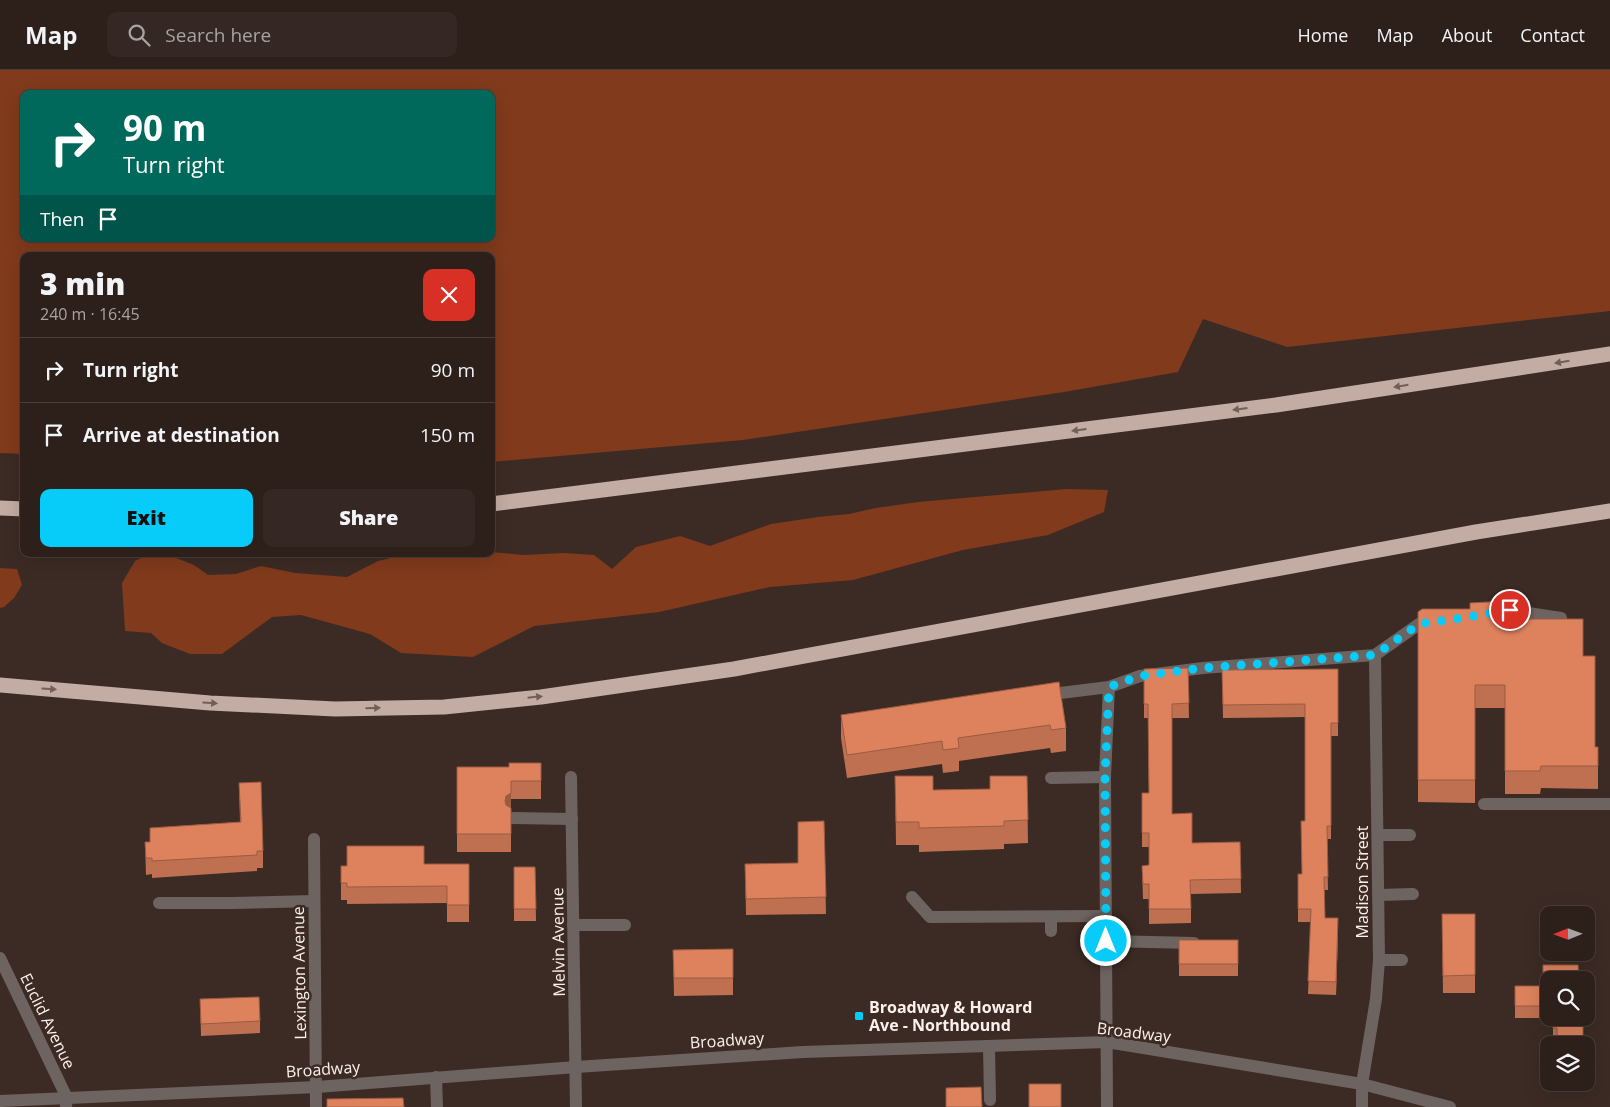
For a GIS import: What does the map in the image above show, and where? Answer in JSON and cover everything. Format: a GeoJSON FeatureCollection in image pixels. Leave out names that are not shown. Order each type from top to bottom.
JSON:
{"type":"FeatureCollection","features":[{"type":"Feature","properties":{"kind":"highway"},"geometry":{"type":"LineString","coordinates":[[495,503],[1276,405],[1610,354]]}},
{"type":"Feature","properties":{"kind":"highway"},"geometry":{"type":"LineString","coordinates":[[0,508],[20,509]]}},
{"type":"Feature","properties":{"kind":"highway"},"geometry":{"type":"LineString","coordinates":[[0,685],[210,703],[335,709],[444,707],[541,697],[734,669],[1466,533],[1610,511]]}},
{"type":"Feature","properties":{"kind":"street"},"geometry":{"type":"LineString","coordinates":[[1481,615],[1510,610],[1561,618]]}},
{"type":"Feature","properties":{"kind":"street"},"geometry":{"type":"LineString","coordinates":[[1034,697],[1109,687],[1149,674],[1375,655],[1419,624],[1445,621]]}},
{"type":"Feature","properties":{"kind":"street","name":"Madison Street"},"geometry":{"type":"LineString","coordinates":[[1362,1107],[1362,1084],[1376,999],[1379,960],[1375,655]]}},
{"type":"Feature","properties":{"kind":"street"},"geometry":{"type":"LineString","coordinates":[[1107,1107],[1105,777],[1109,687]]}},
{"type":"Feature","properties":{"kind":"street","name":"Melvin Avenue"},"geometry":{"type":"LineString","coordinates":[[571,777],[576,1107]]}},
{"type":"Feature","properties":{"kind":"street"},"geometry":{"type":"LineString","coordinates":[[1051,778],[1105,777]]}},
{"type":"Feature","properties":{"kind":"street"},"geometry":{"type":"LineString","coordinates":[[1484,804],[1610,804]]}},
{"type":"Feature","properties":{"kind":"street"},"geometry":{"type":"LineString","coordinates":[[513,818],[572,819]]}},
{"type":"Feature","properties":{"kind":"street"},"geometry":{"type":"LineString","coordinates":[[1378,835],[1410,835]]}},
{"type":"Feature","properties":{"kind":"street","name":"Lexington Avenue"},"geometry":{"type":"LineString","coordinates":[[314,839],[316,1107]]}},
{"type":"Feature","properties":{"kind":"street"},"geometry":{"type":"LineString","coordinates":[[1379,895],[1413,894]]}},
{"type":"Feature","properties":{"kind":"street"},"geometry":{"type":"LineString","coordinates":[[912,897],[930,918],[1106,916]]}},
{"type":"Feature","properties":{"kind":"street"},"geometry":{"type":"LineString","coordinates":[[159,903],[314,900]]}},
{"type":"Feature","properties":{"kind":"street"},"geometry":{"type":"LineString","coordinates":[[1051,917],[1052,931]]}},
{"type":"Feature","properties":{"kind":"street"},"geometry":{"type":"LineString","coordinates":[[573,925],[625,925]]}},
{"type":"Feature","properties":{"kind":"street"},"geometry":{"type":"LineString","coordinates":[[1106,941],[1202,943]]}},
{"type":"Feature","properties":{"kind":"street","name":"Euclid Avenue"},"geometry":{"type":"LineString","coordinates":[[0,958],[66,1103]]}},
{"type":"Feature","properties":{"kind":"street"},"geometry":{"type":"LineString","coordinates":[[1379,960],[1402,960]]}},
{"type":"Feature","properties":{"kind":"street","name":"Broadway"},"geometry":{"type":"LineString","coordinates":[[0,1101],[66,1103],[174,1093],[317,1087],[803,1052],[1107,1042],[1362,1084],[1450,1107]]}},
{"type":"Feature","properties":{"kind":"street"},"geometry":{"type":"LineString","coordinates":[[989,1046],[990,1100]]}},
{"type":"Feature","properties":{"kind":"street"},"geometry":{"type":"LineString","coordinates":[[436,1077],[438,1107]]}},
{"type":"Feature","properties":{"kind":"street"},"geometry":{"type":"LineString","coordinates":[[173,1107],[174,1093]]}},
{"type":"Feature","properties":{"kind":"shaded area"},"geometry":{"type":"Polygon","coordinates":[[[0,70],[1610,70],[1610,311],[1287,347],[1203,319],[1178,372],[1064,392],[743,440],[495,462],[495,252],[20,252],[20,454],[0,453],[0,70]]]}},
{"type":"Feature","properties":{"kind":"shaded area"},"geometry":{"type":"Polygon","coordinates":[[[1067,489],[1108,490],[1104,512],[1048,535],[963,550],[853,580],[770,587],[659,612],[534,626],[473,657],[401,653],[370,634],[301,615],[272,617],[222,654],[190,654],[162,643],[151,633],[125,631],[122,583],[135,561],[143,557],[174,557],[194,565],[208,575],[236,574],[261,566],[295,573],[347,577],[378,561],[395,557],[495,557],[495,552],[523,555],[565,553],[594,555],[612,569],[636,547],[680,536],[710,546],[771,524],[849,514],[918,502],[1067,489]]]}},
{"type":"Feature","properties":{"kind":"shaded area"},"geometry":{"type":"Polygon","coordinates":[[[0,568],[17,569],[22,585],[14,598],[4,607],[0,608],[0,568]]]}},
{"type":"Feature","properties":{"kind":"building"},"geometry":{"type":"Polygon","coordinates":[[[1507,601],[1507,611],[1522,611],[1522,619],[1583,619],[1583,656],[1595,656],[1595,747],[1598,747],[1598,766],[1541,766],[1540,771],[1505,771],[1505,685],[1475,685],[1475,780],[1418,780],[1418,612],[1422,609],[1470,609],[1470,603],[1507,601]]]}},
{"type":"Feature","properties":{"kind":"building"},"geometry":{"type":"Polygon","coordinates":[[[1188,668],[1189,703],[1172,704],[1172,814],[1192,813],[1192,843],[1240,842],[1241,879],[1190,880],[1191,909],[1149,909],[1149,884],[1143,884],[1142,866],[1149,865],[1149,833],[1142,833],[1142,793],[1149,793],[1148,704],[1144,704],[1144,669],[1188,668]]]}},
{"type":"Feature","properties":{"kind":"building"},"geometry":{"type":"Polygon","coordinates":[[[1338,669],[1338,723],[1331,723],[1331,826],[1327,826],[1328,877],[1324,877],[1325,918],[1338,918],[1336,982],[1308,981],[1311,909],[1298,909],[1298,874],[1302,874],[1301,821],[1305,821],[1305,704],[1223,705],[1222,670],[1338,669]]]}},
{"type":"Feature","properties":{"kind":"building"},"geometry":{"type":"Polygon","coordinates":[[[1059,682],[1066,728],[1051,730],[1050,725],[958,738],[959,748],[943,750],[942,741],[847,755],[841,715],[1059,682]]]}},
{"type":"Feature","properties":{"kind":"building"},"geometry":{"type":"Polygon","coordinates":[[[509,763],[541,763],[541,781],[511,781],[511,793],[506,796],[505,801],[506,805],[511,808],[511,834],[457,834],[457,767],[509,767],[509,763]]]}},
{"type":"Feature","properties":{"kind":"building"},"geometry":{"type":"Polygon","coordinates":[[[895,776],[933,776],[933,790],[990,789],[990,776],[1027,776],[1028,820],[1004,821],[1004,826],[919,828],[919,822],[896,822],[895,776]]]}},
{"type":"Feature","properties":{"kind":"building"},"geometry":{"type":"Polygon","coordinates":[[[261,782],[263,851],[257,851],[257,855],[152,861],[152,858],[146,858],[145,842],[150,842],[150,828],[241,822],[239,783],[261,782]]]}},
{"type":"Feature","properties":{"kind":"building"},"geometry":{"type":"Polygon","coordinates":[[[824,821],[826,897],[746,899],[745,864],[798,863],[798,822],[824,821]]]}},
{"type":"Feature","properties":{"kind":"building"},"geometry":{"type":"Polygon","coordinates":[[[347,846],[424,846],[424,864],[469,864],[469,905],[447,905],[447,886],[347,887],[347,883],[341,883],[341,866],[347,866],[347,846]]]}},
{"type":"Feature","properties":{"kind":"building"},"geometry":{"type":"Polygon","coordinates":[[[514,867],[535,867],[536,909],[514,909],[514,867]]]}},
{"type":"Feature","properties":{"kind":"building"},"geometry":{"type":"Polygon","coordinates":[[[1442,914],[1475,914],[1475,975],[1443,976],[1442,914]]]}},
{"type":"Feature","properties":{"kind":"building"},"geometry":{"type":"Polygon","coordinates":[[[1179,940],[1238,940],[1238,964],[1179,964],[1179,940]]]}},
{"type":"Feature","properties":{"kind":"building"},"geometry":{"type":"Polygon","coordinates":[[[733,949],[733,978],[674,978],[673,950],[733,949]]]}},
{"type":"Feature","properties":{"kind":"building"},"geometry":{"type":"Polygon","coordinates":[[[1543,965],[1578,965],[1578,971],[1543,971],[1543,965]]]}},
{"type":"Feature","properties":{"kind":"building"},"geometry":{"type":"Polygon","coordinates":[[[1515,986],[1540,986],[1540,1006],[1515,1006],[1515,986]]]}},
{"type":"Feature","properties":{"kind":"building"},"geometry":{"type":"Polygon","coordinates":[[[259,997],[260,1021],[201,1024],[200,999],[259,997]]]}},
{"type":"Feature","properties":{"kind":"building"},"geometry":{"type":"Polygon","coordinates":[[[1553,1026],[1583,1026],[1583,1036],[1557,1036],[1557,1028],[1553,1028],[1553,1026]]]}},
{"type":"Feature","properties":{"kind":"building"},"geometry":{"type":"Polygon","coordinates":[[[1029,1084],[1061,1084],[1061,1107],[1029,1107],[1029,1084]]]}},
{"type":"Feature","properties":{"kind":"building"},"geometry":{"type":"Polygon","coordinates":[[[981,1087],[982,1107],[946,1107],[946,1088],[981,1087]]]}},
{"type":"Feature","properties":{"kind":"building"},"geometry":{"type":"Polygon","coordinates":[[[403,1098],[404,1107],[327,1107],[327,1099],[403,1098]]]}},
{"type":"Feature","properties":{"kind":"place","name":"Broadway & Howard Ave - Northbound"},"geometry":{"type":"Point","coordinates":[859,1016]}},
{"type":"Feature","properties":{"kind":"route"},"geometry":{"type":"LineString","coordinates":[[1106,941],[1105,777],[1109,687],[1140,676],[1203,668],[1375,655],[1419,624],[1510,610]]}}]}
